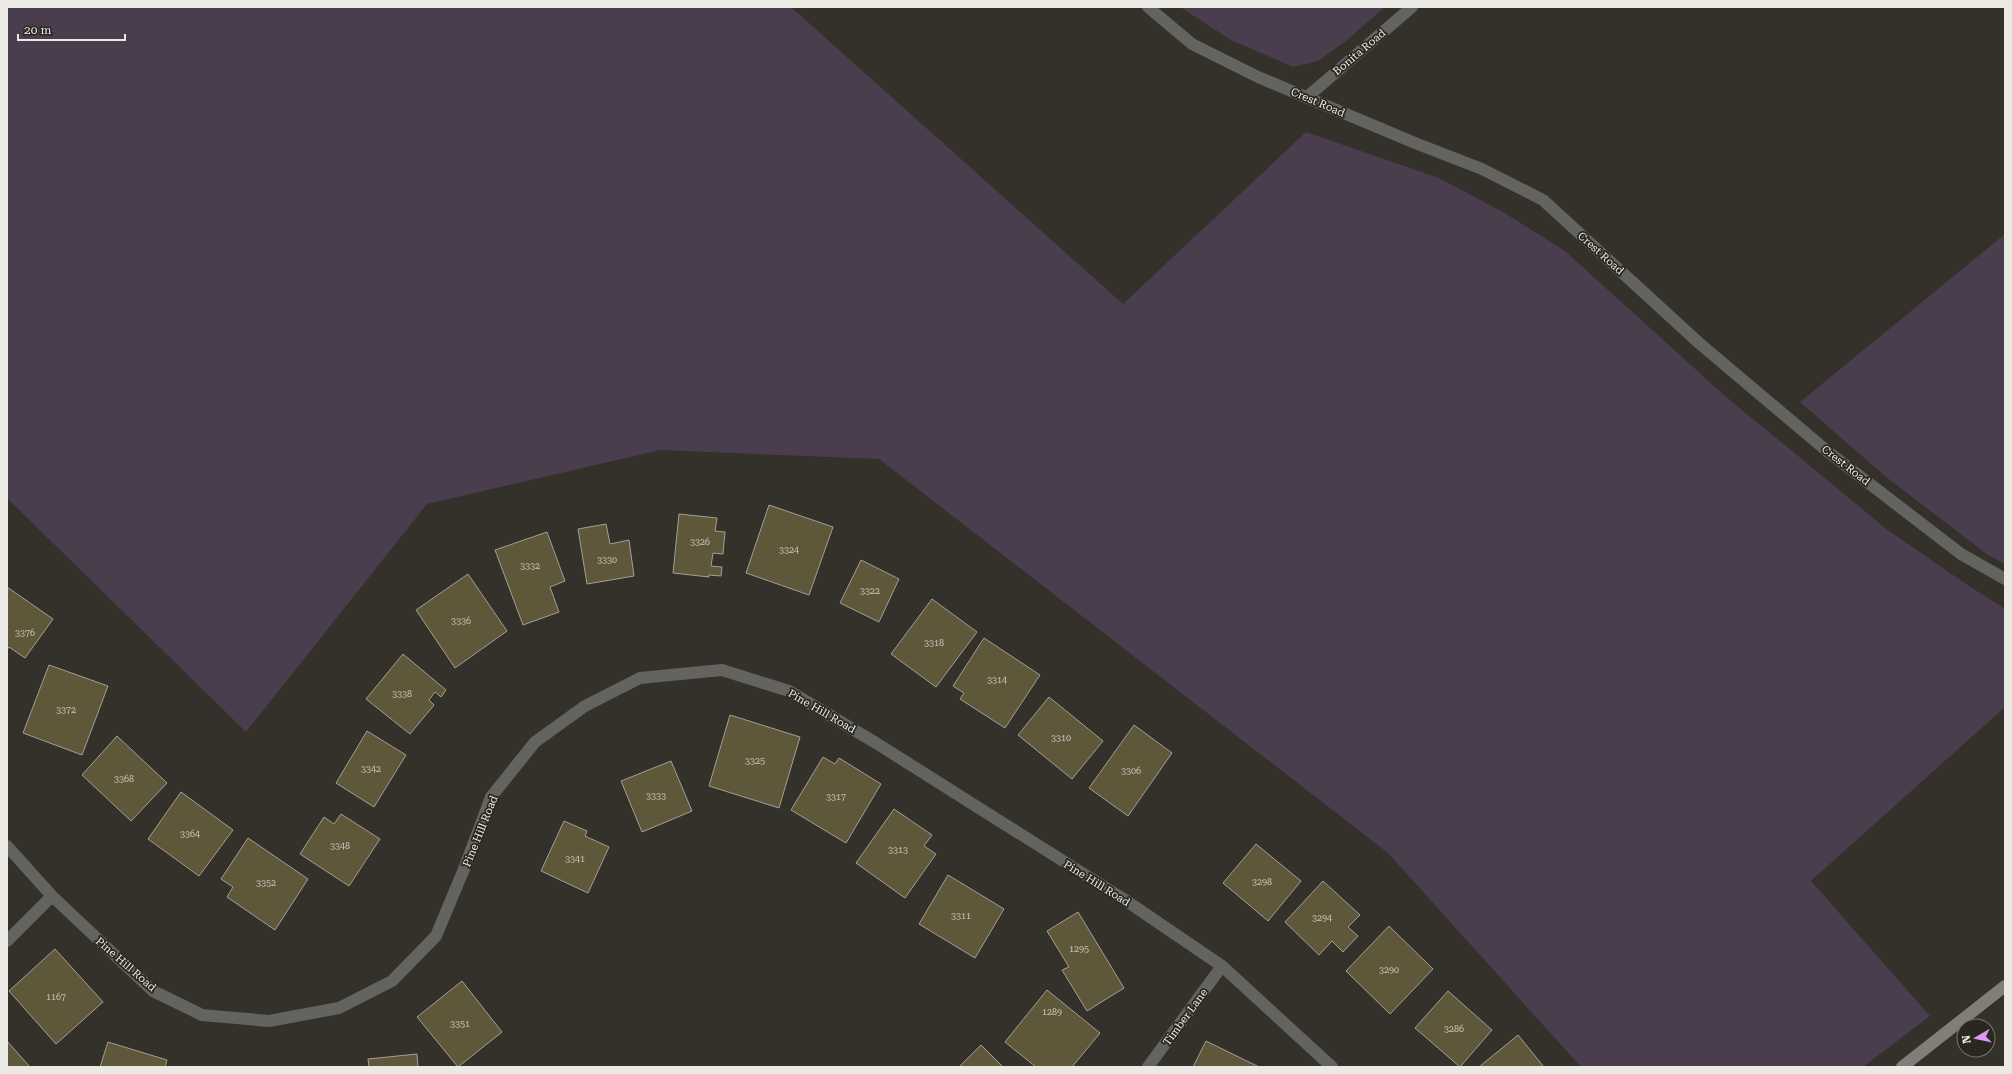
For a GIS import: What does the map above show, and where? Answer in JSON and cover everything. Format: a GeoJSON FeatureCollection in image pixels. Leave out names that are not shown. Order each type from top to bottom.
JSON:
{"type":"FeatureCollection","features":[{"type":"Feature","properties":{"kind":"street","name":"Crest Road"},"geometry":{"type":"LineString","coordinates":[[1148,7],[1192,44],[1258,77],[1414,143],[1482,169],[1543,200],[1699,343],[1827,451],[1961,554],[2005,579]]}},
{"type":"Feature","properties":{"kind":"street","name":"Bonita Road"},"geometry":{"type":"LineString","coordinates":[[1307,97],[1412,7]]}},
{"type":"Feature","properties":{"kind":"street","name":"Pine Hill Road"},"geometry":{"type":"LineString","coordinates":[[7,846],[52,896],[153,991],[202,1015],[269,1021],[339,1008],[392,981],[436,936],[464,869],[491,797],[535,742],[585,706],[640,678],[722,670],[789,691],[1118,896],[1222,966],[1332,1067]]}},
{"type":"Feature","properties":{"kind":"street"},"geometry":{"type":"LineString","coordinates":[[7,941],[52,896]]}},
{"type":"Feature","properties":{"kind":"street","name":"Timber Lane"},"geometry":{"type":"LineString","coordinates":[[1148,1067],[1222,966]]}},
{"type":"Feature","properties":{"kind":"street"},"geometry":{"type":"LineString","coordinates":[[1902,1067],[2005,986]]}},
{"type":"Feature","properties":{"kind":"shaded area"},"geometry":{"type":"Polygon","coordinates":[[[7,7],[791,7],[1123,304],[1306,132],[1439,178],[1503,212],[1565,251],[1724,395],[1889,531],[2005,609],[2005,707],[1811,881],[1930,1016],[1863,1067],[1581,1067],[1388,853],[879,459],[660,450],[427,504],[246,732],[7,498],[7,7]]]}},
{"type":"Feature","properties":{"kind":"shaded area"},"geometry":{"type":"Polygon","coordinates":[[[1180,7],[1385,7],[1347,40],[1318,61],[1293,67],[1231,40],[1180,7]]]}},
{"type":"Feature","properties":{"kind":"shaded area"},"geometry":{"type":"Polygon","coordinates":[[[2005,234],[2005,564],[1988,555],[1886,477],[1800,402],[2005,234]]]}},
{"type":"Feature","properties":{"kind":"building"},"geometry":{"type":"Polygon","coordinates":[[[769,505],[833,527],[809,595],[746,573],[769,505]]]}},
{"type":"Feature","properties":{"kind":"building"},"geometry":{"type":"Polygon","coordinates":[[[679,514],[717,518],[715,531],[725,532],[723,554],[713,553],[711,566],[722,567],[721,576],[709,575],[709,577],[673,573],[679,514]]]}},
{"type":"Feature","properties":{"kind":"building"},"geometry":{"type":"Polygon","coordinates":[[[606,524],[610,544],[629,540],[634,576],[587,584],[578,529],[606,524]]]}},
{"type":"Feature","properties":{"kind":"building"},"geometry":{"type":"Polygon","coordinates":[[[547,532],[565,581],[550,587],[559,612],[523,625],[495,550],[547,532]]]}},
{"type":"Feature","properties":{"kind":"building"},"geometry":{"type":"Polygon","coordinates":[[[861,560],[899,579],[879,622],[840,603],[861,560]]]}},
{"type":"Feature","properties":{"kind":"building"},"geometry":{"type":"Polygon","coordinates":[[[468,574],[507,631],[455,668],[416,610],[468,574]]]}},
{"type":"Feature","properties":{"kind":"building"},"geometry":{"type":"Polygon","coordinates":[[[7,587],[53,619],[25,658],[9,647],[7,650],[7,587]]]}},
{"type":"Feature","properties":{"kind":"building"},"geometry":{"type":"Polygon","coordinates":[[[932,599],[977,632],[936,687],[891,654],[932,599]]]}},
{"type":"Feature","properties":{"kind":"building"},"geometry":{"type":"Polygon","coordinates":[[[984,638],[1040,675],[1005,728],[960,699],[964,693],[953,686],[984,638]]]}},
{"type":"Feature","properties":{"kind":"building"},"geometry":{"type":"Polygon","coordinates":[[[403,654],[446,690],[441,697],[435,692],[429,700],[434,705],[410,734],[366,699],[403,654]]]}},
{"type":"Feature","properties":{"kind":"building"},"geometry":{"type":"Polygon","coordinates":[[[49,665],[108,686],[82,755],[23,733],[49,665]]]}},
{"type":"Feature","properties":{"kind":"building"},"geometry":{"type":"Polygon","coordinates":[[[1049,697],[1103,741],[1072,779],[1018,735],[1049,697]]]}},
{"type":"Feature","properties":{"kind":"building"},"geometry":{"type":"Polygon","coordinates":[[[730,715],[800,737],[779,808],[709,786],[730,715]]]}},
{"type":"Feature","properties":{"kind":"building"},"geometry":{"type":"Polygon","coordinates":[[[1134,725],[1172,753],[1128,816],[1089,788],[1134,725]]]}},
{"type":"Feature","properties":{"kind":"building"},"geometry":{"type":"Polygon","coordinates":[[[367,731],[406,755],[374,807],[336,783],[367,731]]]}},
{"type":"Feature","properties":{"kind":"building"},"geometry":{"type":"Polygon","coordinates":[[[117,736],[167,783],[131,821],[82,775],[117,736]]]}},
{"type":"Feature","properties":{"kind":"building"},"geometry":{"type":"Polygon","coordinates":[[[823,757],[835,764],[839,758],[881,784],[846,843],[791,810],[823,757]]]}},
{"type":"Feature","properties":{"kind":"building"},"geometry":{"type":"Polygon","coordinates":[[[671,761],[692,811],[642,832],[621,781],[671,761]]]}},
{"type":"Feature","properties":{"kind":"building"},"geometry":{"type":"Polygon","coordinates":[[[181,792],[233,830],[199,876],[148,839],[181,792]]]}},
{"type":"Feature","properties":{"kind":"building"},"geometry":{"type":"Polygon","coordinates":[[[894,809],[932,835],[924,846],[936,854],[905,898],[856,863],[894,809]]]}},
{"type":"Feature","properties":{"kind":"building"},"geometry":{"type":"Polygon","coordinates":[[[341,814],[380,839],[349,886],[300,854],[324,817],[334,824],[341,814]]]}},
{"type":"Feature","properties":{"kind":"building"},"geometry":{"type":"Polygon","coordinates":[[[564,821],[587,831],[585,836],[609,847],[588,893],[541,871],[564,821]]]}},
{"type":"Feature","properties":{"kind":"building"},"geometry":{"type":"Polygon","coordinates":[[[248,838],[308,879],[275,930],[227,897],[233,887],[221,879],[248,838]]]}},
{"type":"Feature","properties":{"kind":"building"},"geometry":{"type":"Polygon","coordinates":[[[1256,844],[1301,881],[1268,921],[1223,883],[1256,844]]]}},
{"type":"Feature","properties":{"kind":"building"},"geometry":{"type":"Polygon","coordinates":[[[948,875],[1004,909],[975,958],[919,924],[948,875]]]}},
{"type":"Feature","properties":{"kind":"building"},"geometry":{"type":"Polygon","coordinates":[[[1323,881],[1360,915],[1348,927],[1358,936],[1343,952],[1332,941],[1319,955],[1285,922],[1323,881]]]}},
{"type":"Feature","properties":{"kind":"building"},"geometry":{"type":"Polygon","coordinates":[[[1078,912],[1124,988],[1087,1011],[1062,970],[1069,967],[1047,931],[1078,912]]]}},
{"type":"Feature","properties":{"kind":"building"},"geometry":{"type":"Polygon","coordinates":[[[1389,926],[1433,969],[1390,1014],[1346,971],[1389,926]]]}},
{"type":"Feature","properties":{"kind":"building"},"geometry":{"type":"Polygon","coordinates":[[[55,949],[103,1002],[56,1044],[9,991],[55,949]]]}},
{"type":"Feature","properties":{"kind":"building"},"geometry":{"type":"Polygon","coordinates":[[[462,981],[502,1032],[458,1067],[417,1017],[462,981]]]}},
{"type":"Feature","properties":{"kind":"building"},"geometry":{"type":"Polygon","coordinates":[[[1047,990],[1100,1033],[1072,1067],[1036,1067],[1005,1042],[1047,990]]]}},
{"type":"Feature","properties":{"kind":"building"},"geometry":{"type":"Polygon","coordinates":[[[1448,991],[1492,1030],[1460,1067],[1415,1028],[1448,991]]]}},
{"type":"Feature","properties":{"kind":"building"},"geometry":{"type":"Polygon","coordinates":[[[1518,1035],[1544,1067],[1479,1067],[1518,1035]]]}},
{"type":"Feature","properties":{"kind":"building"},"geometry":{"type":"Polygon","coordinates":[[[7,1041],[30,1067],[7,1067],[7,1041]]]}},
{"type":"Feature","properties":{"kind":"building"},"geometry":{"type":"Polygon","coordinates":[[[1206,1041],[1259,1067],[1193,1067],[1206,1041]]]}},
{"type":"Feature","properties":{"kind":"building"},"geometry":{"type":"Polygon","coordinates":[[[108,1042],[167,1060],[165,1067],[100,1067],[108,1042]]]}},
{"type":"Feature","properties":{"kind":"building"},"geometry":{"type":"Polygon","coordinates":[[[981,1045],[1003,1067],[959,1067],[981,1045]]]}},
{"type":"Feature","properties":{"kind":"building"},"geometry":{"type":"Polygon","coordinates":[[[417,1054],[418,1067],[369,1067],[368,1059],[417,1054]]]}}]}
